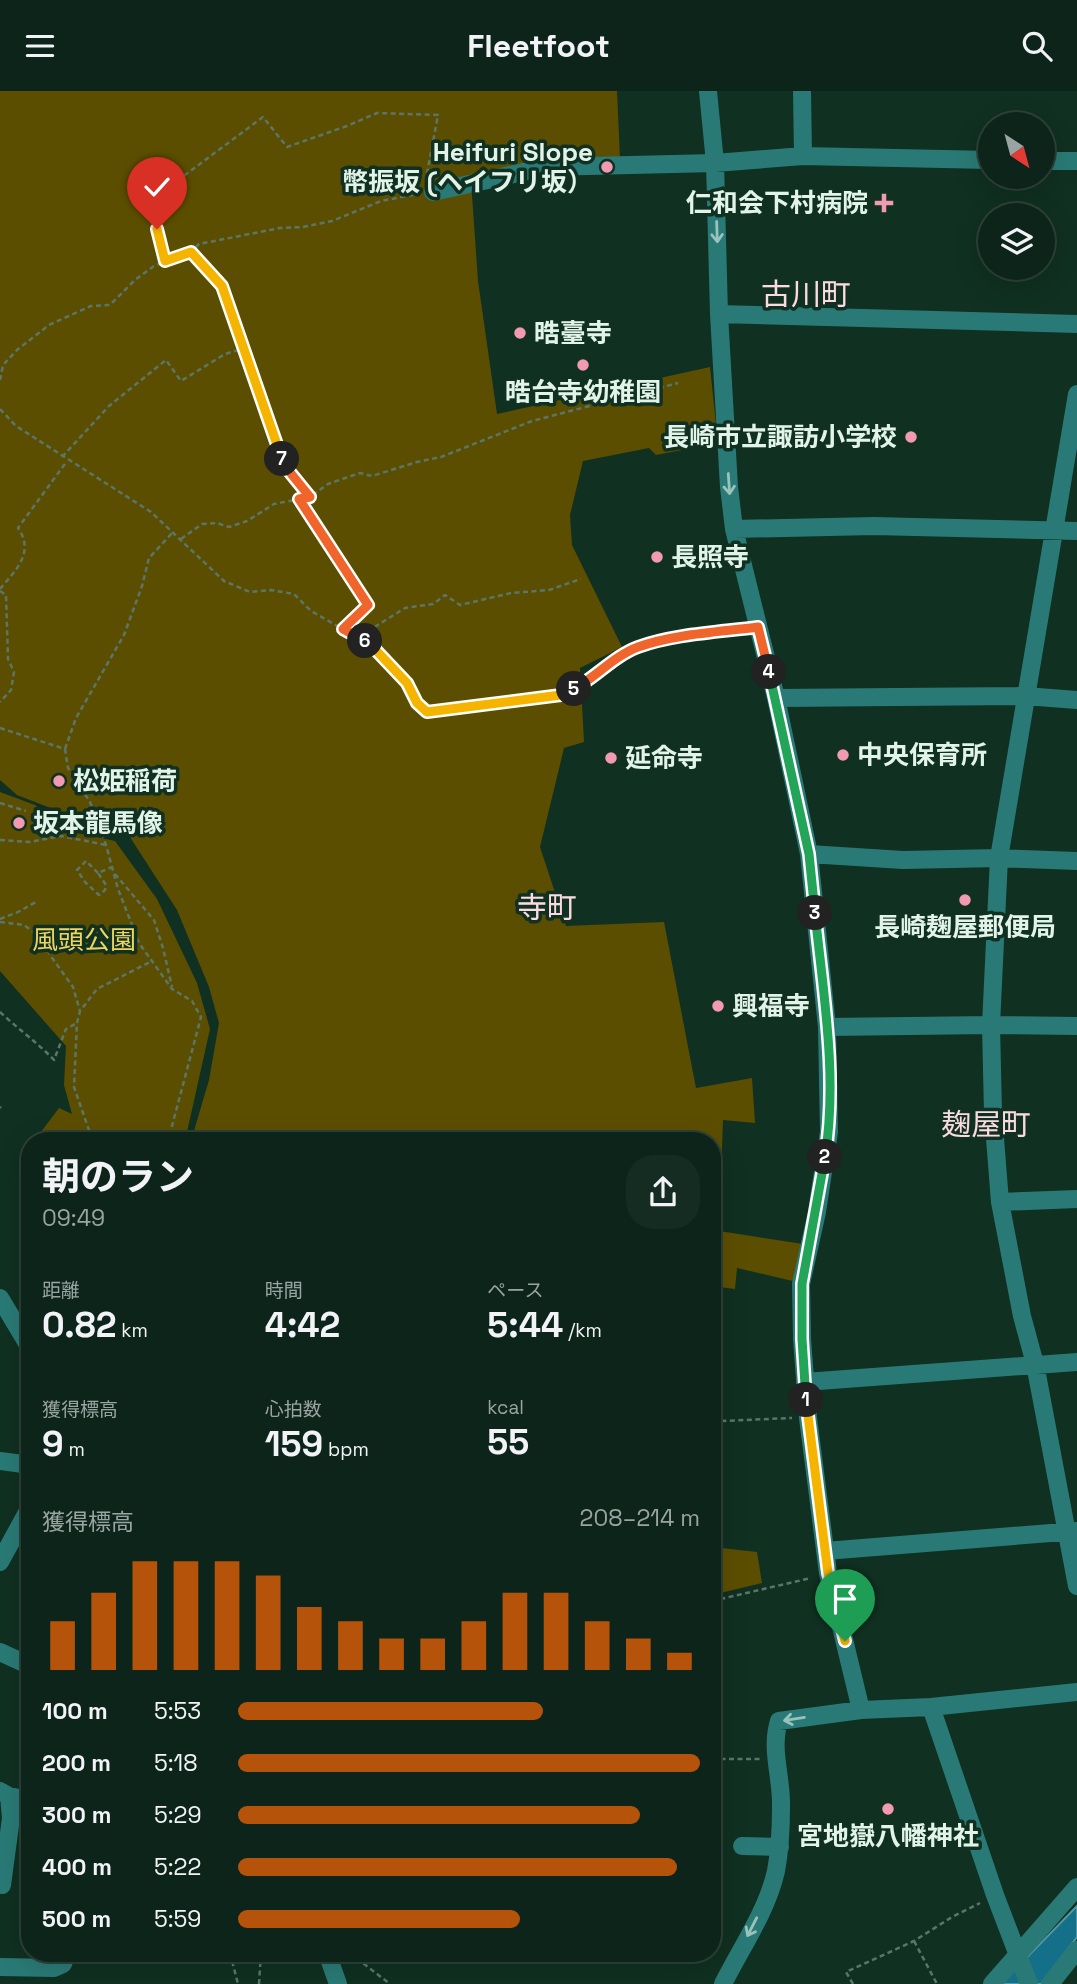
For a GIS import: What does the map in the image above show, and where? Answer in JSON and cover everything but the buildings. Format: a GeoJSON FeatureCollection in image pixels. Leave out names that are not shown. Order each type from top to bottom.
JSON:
{"type":"FeatureCollection","features":[{"type":"Feature","properties":{"kind":"street"},"geometry":{"type":"LineString","coordinates":[[708,91],[715,163],[719,314],[734,529],[776,698],[809,854],[827,1027],[829,1132],[817,1212],[802,1284],[804,1382],[828,1573],[861,1710]]}},
{"type":"Feature","properties":{"kind":"street"},"geometry":{"type":"LineString","coordinates":[[802,91],[803,156]]}},
{"type":"Feature","properties":{"kind":"street"},"geometry":{"type":"LineString","coordinates":[[426,190],[545,167],[715,163],[803,156],[978,160]]}},
{"type":"Feature","properties":{"kind":"street"},"geometry":{"type":"LineString","coordinates":[[1055,161],[1077,162]]}},
{"type":"Feature","properties":{"kind":"street"},"geometry":{"type":"LineString","coordinates":[[719,314],[1077,324]]}},
{"type":"Feature","properties":{"kind":"street"},"geometry":{"type":"LineString","coordinates":[[1077,394],[1052,529],[999,858],[991,1025],[993,1113],[1000,1202],[1022,1316],[1072,1531],[1077,1586]]}},
{"type":"Feature","properties":{"kind":"street"},"geometry":{"type":"LineString","coordinates":[[734,529],[874,526],[1077,531]]}},
{"type":"Feature","properties":{"kind":"street"},"geometry":{"type":"LineString","coordinates":[[776,698],[1025,696],[1077,700]]}},
{"type":"Feature","properties":{"kind":"street"},"geometry":{"type":"LineString","coordinates":[[809,854],[903,860],[999,858],[1077,861]]}},
{"type":"Feature","properties":{"kind":"street"},"geometry":{"type":"LineString","coordinates":[[827,1027],[1077,1026]]}},
{"type":"Feature","properties":{"kind":"street"},"geometry":{"type":"LineString","coordinates":[[1000,1202],[1077,1199]]}},
{"type":"Feature","properties":{"kind":"street"},"geometry":{"type":"LineString","coordinates":[[0,1299],[21,1333]]}},
{"type":"Feature","properties":{"kind":"street"},"geometry":{"type":"LineString","coordinates":[[804,1382],[1077,1362]]}},
{"type":"Feature","properties":{"kind":"street"},"geometry":{"type":"LineString","coordinates":[[0,1461],[21,1464]]}},
{"type":"Feature","properties":{"kind":"street"},"geometry":{"type":"LineString","coordinates":[[0,1562],[21,1524]]}},
{"type":"Feature","properties":{"kind":"street"},"geometry":{"type":"LineString","coordinates":[[825,1551],[1072,1531]]}},
{"type":"Feature","properties":{"kind":"street"},"geometry":{"type":"LineString","coordinates":[[0,1652],[21,1662]]}},
{"type":"Feature","properties":{"kind":"street"},"geometry":{"type":"LineString","coordinates":[[723,1984],[765,1901],[775,1874],[780,1847],[781,1803],[774,1746],[779,1721],[861,1710],[931,1707],[1077,1692]]}},
{"type":"Feature","properties":{"kind":"street"},"geometry":{"type":"LineString","coordinates":[[931,1707],[1016,1955],[1029,1984]]}},
{"type":"Feature","properties":{"kind":"street"},"geometry":{"type":"LineString","coordinates":[[2,1885],[11,1818],[5,1793]]}},
{"type":"Feature","properties":{"kind":"street"},"geometry":{"type":"LineString","coordinates":[[742,1846],[780,1847]]}},
{"type":"Feature","properties":{"kind":"street"},"geometry":{"type":"LineString","coordinates":[[992,1984],[1077,1887]]}},
{"type":"Feature","properties":{"kind":"street"},"geometry":{"type":"LineString","coordinates":[[1050,1984],[1077,1950]]}},
{"type":"Feature","properties":{"kind":"street"},"geometry":{"type":"LineString","coordinates":[[0,1967],[54,1968],[64,1962]]}},
{"type":"Feature","properties":{"kind":"street"},"geometry":{"type":"LineString","coordinates":[[329,1962],[338,1984]]}},
{"type":"Feature","properties":{"kind":"path"},"geometry":{"type":"LineString","coordinates":[[0,380],[3,365],[17,350],[49,325],[91,306],[110,305],[135,280],[165,261],[191,252],[199,244],[332,221],[381,201],[426,190],[425,177],[438,115],[377,113],[287,147],[263,117],[181,178],[173,195],[160,212],[157,229],[165,261]]}},
{"type":"Feature","properties":{"kind":"path"},"geometry":{"type":"LineString","coordinates":[[191,252],[222,286],[284,465],[310,497]]}},
{"type":"Feature","properties":{"kind":"path"},"geometry":{"type":"LineString","coordinates":[[62,457],[109,406],[166,360],[181,381],[225,354],[242,349]]}},
{"type":"Feature","properties":{"kind":"path"},"geometry":{"type":"LineString","coordinates":[[181,539],[202,524],[217,523],[229,527],[247,521],[274,504],[310,497],[328,484],[360,473],[372,476],[441,457],[532,421],[678,383]]}},
{"type":"Feature","properties":{"kind":"path"},"geometry":{"type":"LineString","coordinates":[[0,409],[16,426],[67,461],[151,512],[224,581],[250,591],[271,590],[294,594],[311,611],[371,645],[407,683],[417,703],[427,712],[561,695],[637,647],[758,627]]}},
{"type":"Feature","properties":{"kind":"path"},"geometry":{"type":"LineString","coordinates":[[0,702],[11,690],[14,672],[8,659],[6,595],[0,590],[21,564],[25,554],[23,535],[18,528],[67,461]]}},
{"type":"Feature","properties":{"kind":"path"},"geometry":{"type":"LineString","coordinates":[[299,499],[368,605],[343,629]]}},
{"type":"Feature","properties":{"kind":"path"},"geometry":{"type":"LineString","coordinates":[[171,1132],[201,1017],[192,1001],[172,989],[139,943],[90,802],[68,768],[65,749],[76,718],[124,635],[149,558],[173,532]]}},
{"type":"Feature","properties":{"kind":"path"},"geometry":{"type":"LineString","coordinates":[[350,633],[373,628],[405,608],[433,604],[445,595],[460,605],[511,593],[549,590],[581,579]]}},
{"type":"Feature","properties":{"kind":"path"},"geometry":{"type":"LineString","coordinates":[[0,728],[65,749]]}},
{"type":"Feature","properties":{"kind":"path"},"geometry":{"type":"LineString","coordinates":[[0,803],[26,811]]}},
{"type":"Feature","properties":{"kind":"path"},"geometry":{"type":"LineString","coordinates":[[0,840],[30,842],[61,836],[106,845]]}},
{"type":"Feature","properties":{"kind":"path"},"geometry":{"type":"LineString","coordinates":[[86,861],[98,873],[106,885],[99,895],[77,870],[86,861]]}},
{"type":"Feature","properties":{"kind":"path"},"geometry":{"type":"LineString","coordinates":[[98,873],[112,869]]}},
{"type":"Feature","properties":{"kind":"path"},"geometry":{"type":"LineString","coordinates":[[112,869],[154,920],[172,989]]}},
{"type":"Feature","properties":{"kind":"path"},"geometry":{"type":"LineString","coordinates":[[0,920],[36,902]]}},
{"type":"Feature","properties":{"kind":"path"},"geometry":{"type":"LineString","coordinates":[[0,920],[24,925],[44,940],[50,955],[73,987],[80,1011]]}},
{"type":"Feature","properties":{"kind":"path"},"geometry":{"type":"LineString","coordinates":[[90,1132],[74,1087],[80,1011],[97,989],[152,961]]}},
{"type":"Feature","properties":{"kind":"path"},"geometry":{"type":"LineString","coordinates":[[0,1012],[54,1060],[66,1029],[77,1023]]}},
{"type":"Feature","properties":{"kind":"path"},"geometry":{"type":"LineString","coordinates":[[721,1421],[808,1418]]}},
{"type":"Feature","properties":{"kind":"path"},"geometry":{"type":"LineString","coordinates":[[721,1599],[828,1573]]}},
{"type":"Feature","properties":{"kind":"path"},"geometry":{"type":"LineString","coordinates":[[721,1759],[777,1759]]}},
{"type":"Feature","properties":{"kind":"path"},"geometry":{"type":"LineString","coordinates":[[853,1984],[846,1972],[914,1941],[952,1917],[995,1895]]}},
{"type":"Feature","properties":{"kind":"path"},"geometry":{"type":"LineString","coordinates":[[914,1941],[937,1984]]}},
{"type":"Feature","properties":{"kind":"path"},"geometry":{"type":"LineString","coordinates":[[232,1962],[238,1984]]}},
{"type":"Feature","properties":{"kind":"path"},"geometry":{"type":"LineString","coordinates":[[259,1984],[260,1962]]}},
{"type":"Feature","properties":{"kind":"path"},"geometry":{"type":"LineString","coordinates":[[362,1962],[390,1984]]}},
{"type":"Feature","properties":{"kind":"green space"},"geometry":{"type":"Polygon","coordinates":[[[0,91],[617,91],[620,158],[471,181],[478,281],[497,414],[710,367],[718,443],[656,455],[649,448],[583,461],[570,515],[572,545],[622,647],[580,668],[584,742],[564,748],[540,847],[566,926],[664,922],[696,1088],[752,1078],[755,1123],[723,1120],[721,1176],[721,1132],[194,1132],[209,1080],[219,1023],[209,987],[177,910],[126,831],[105,809],[71,816],[17,795],[0,780],[0,91]]]}},
{"type":"Feature","properties":{"kind":"green space","name":"風頭公園"},"geometry":{"type":"Polygon","coordinates":[[[0,792],[35,805],[64,830],[115,841],[157,899],[197,983],[210,1029],[187,1132],[41,1132],[59,1108],[72,1114],[64,1085],[66,1046],[0,971],[0,792]]]}},
{"type":"Feature","properties":{"kind":"green space"},"geometry":{"type":"Polygon","coordinates":[[[721,1231],[803,1244],[797,1282],[737,1268],[735,1289],[721,1287],[721,1231]]]}},
{"type":"Feature","properties":{"kind":"green space"},"geometry":{"type":"Polygon","coordinates":[[[721,1548],[757,1552],[762,1583],[721,1593],[721,1548]]]}},
{"type":"Feature","properties":{"kind":"water"},"geometry":{"type":"Polygon","coordinates":[[[1077,1906],[1077,1937],[1041,1984],[1001,1984],[1077,1906]]]}},
{"type":"Feature","properties":{"kind":"place","name":"Heifuri Slope 幣振坂 (ヘイフリ坂）"},"geometry":{"type":"Point","coordinates":[607,167]}},
{"type":"Feature","properties":{"kind":"place","name":"仁和会下村病院"},"geometry":{"type":"Point","coordinates":[884,203]}},
{"type":"Feature","properties":{"kind":"place","name":"晧臺寺"},"geometry":{"type":"Point","coordinates":[520,333]}},
{"type":"Feature","properties":{"kind":"place","name":"晧台寺幼稚園"},"geometry":{"type":"Point","coordinates":[583,365]}},
{"type":"Feature","properties":{"kind":"place","name":"長崎市立諏訪小学校"},"geometry":{"type":"Point","coordinates":[911,437]}},
{"type":"Feature","properties":{"kind":"place","name":"長照寺"},"geometry":{"type":"Point","coordinates":[657,557]}},
{"type":"Feature","properties":{"kind":"place","name":"中央保育所"},"geometry":{"type":"Point","coordinates":[843,755]}},
{"type":"Feature","properties":{"kind":"place","name":"延命寺"},"geometry":{"type":"Point","coordinates":[611,758]}},
{"type":"Feature","properties":{"kind":"place","name":"松姫稲荷"},"geometry":{"type":"Point","coordinates":[59,781]}},
{"type":"Feature","properties":{"kind":"place","name":"坂本龍馬像"},"geometry":{"type":"Point","coordinates":[19,823]}},
{"type":"Feature","properties":{"kind":"place","name":"長崎麹屋郵便局"},"geometry":{"type":"Point","coordinates":[965,900]}},
{"type":"Feature","properties":{"kind":"place","name":"興福寺"},"geometry":{"type":"Point","coordinates":[718,1006]}},
{"type":"Feature","properties":{"kind":"place","name":"宮地嶽八幡神社"},"geometry":{"type":"Point","coordinates":[888,1809]}},
{"type":"Feature","properties":{"kind":"district","name":"古川町"},"geometry":{"type":"Point","coordinates":[806,295]}},
{"type":"Feature","properties":{"kind":"district","name":"寺町"},"geometry":{"type":"Point","coordinates":[547,908]}},
{"type":"Feature","properties":{"kind":"district","name":"麹屋町"},"geometry":{"type":"Point","coordinates":[986,1125]}},
{"type":"Feature","properties":{"kind":"route"},"geometry":{"type":"LineString","coordinates":[[157,229],[165,261],[191,252],[222,286],[284,465],[310,497],[299,499],[368,605],[343,629],[371,645],[407,683],[417,703],[427,712],[561,695],[637,647],[758,627],[809,854],[827,1027],[829,1132],[817,1212],[802,1284],[802,1339],[808,1418],[828,1573],[845,1641]]}}]}
